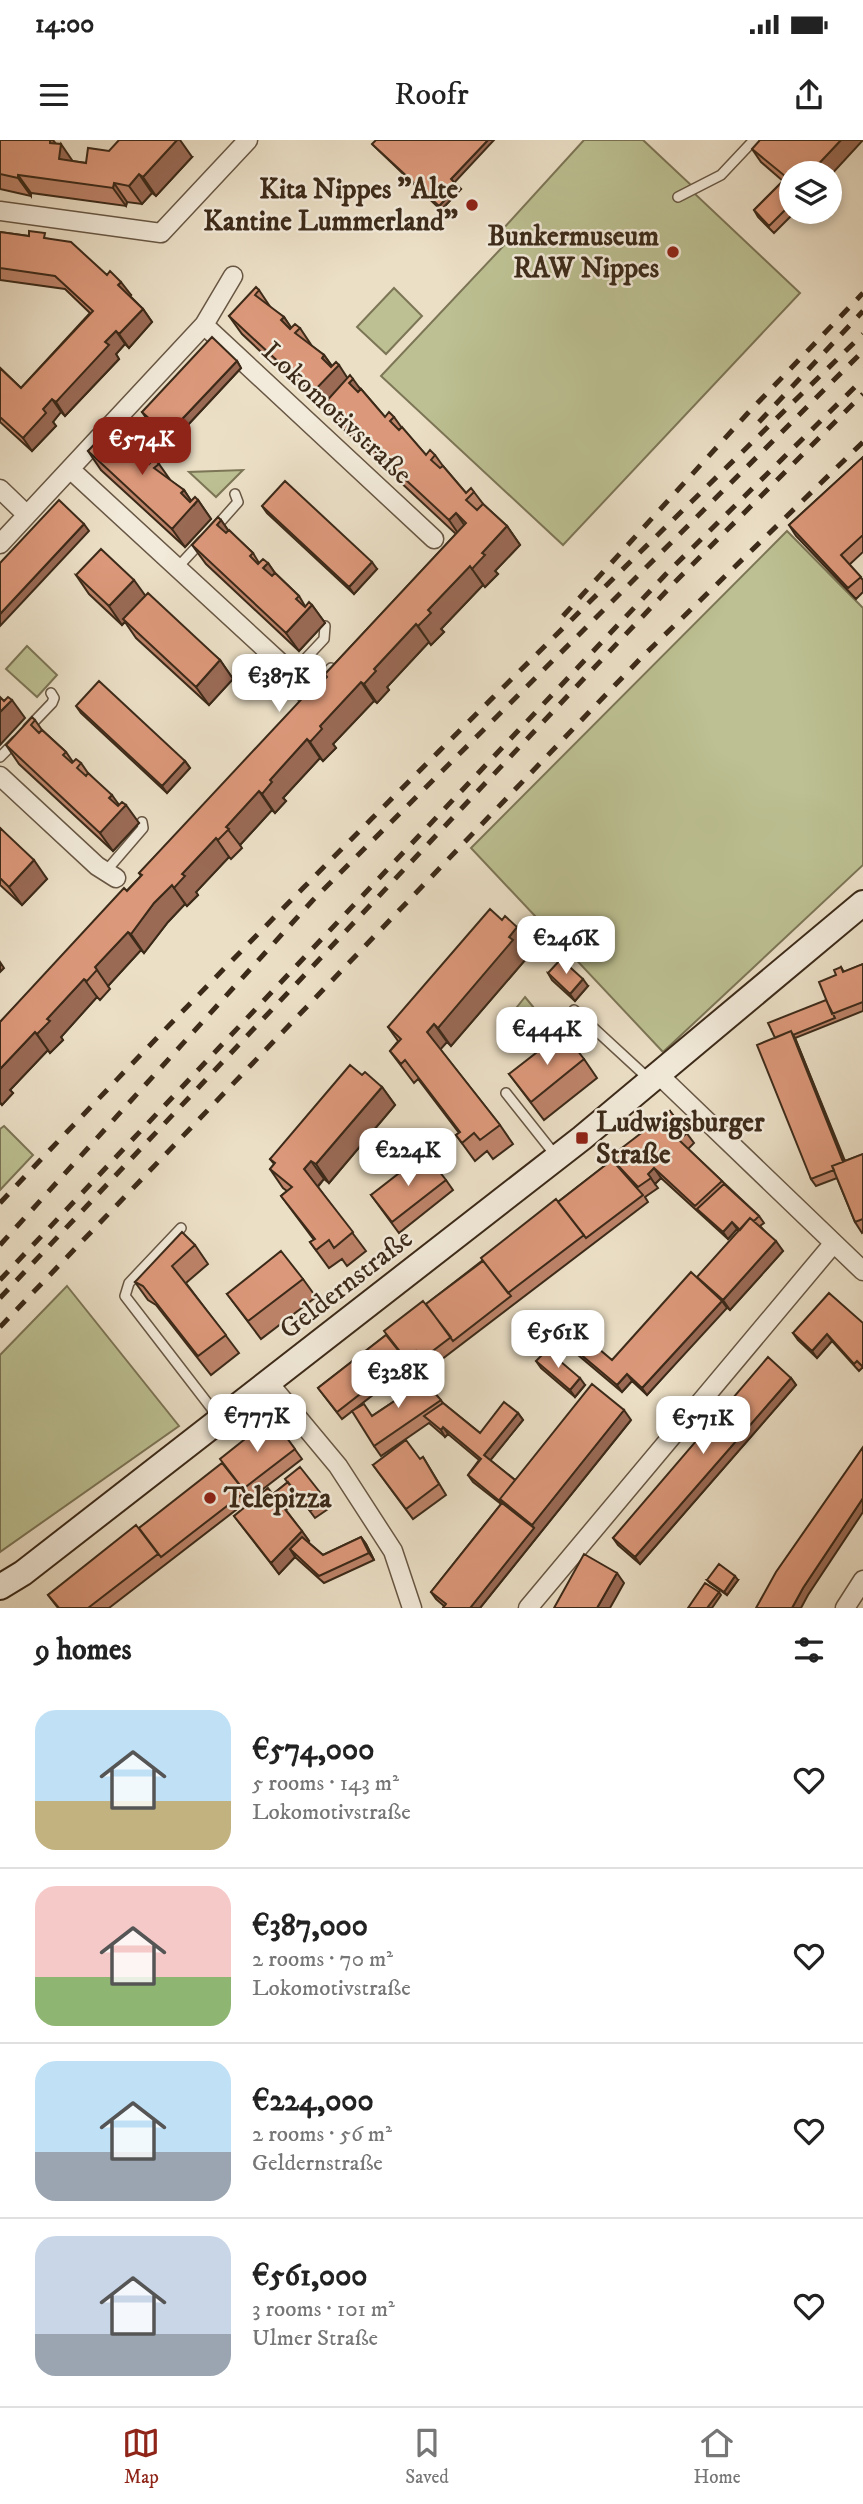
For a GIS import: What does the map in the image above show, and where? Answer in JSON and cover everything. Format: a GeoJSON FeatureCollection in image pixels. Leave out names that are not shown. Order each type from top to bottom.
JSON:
{"type":"FeatureCollection","features":[{"type":"Feature","properties":{"kind":"street"},"geometry":{"type":"LineString","coordinates":[[0,211],[161,233],[240,143]]}},
{"type":"Feature","properties":{"kind":"street"},"geometry":{"type":"LineString","coordinates":[[0,544],[204,325],[233,276]]}},
{"type":"Feature","properties":{"kind":"street","name":"Lokomotivstraße"},"geometry":{"type":"LineString","coordinates":[[204,325],[434,539]]}},
{"type":"Feature","properties":{"kind":"street"},"geometry":{"type":"LineString","coordinates":[[70,469],[177,568],[308,682]]}},
{"type":"Feature","properties":{"kind":"street"},"geometry":{"type":"LineString","coordinates":[[0,489],[27,515]]}},
{"type":"Feature","properties":{"kind":"street"},"geometry":{"type":"LineString","coordinates":[[0,776],[111,875]]}},
{"type":"Feature","properties":{"kind":"street","name":"Geldernstraße"},"geometry":{"type":"LineString","coordinates":[[0,1587],[23,1573],[557,1157],[863,903]]}},
{"type":"Feature","properties":{"kind":"street"},"geometry":{"type":"LineString","coordinates":[[655,1078],[863,1271]]}},
{"type":"Feature","properties":{"kind":"street"},"geometry":{"type":"LineString","coordinates":[[528,1608],[833,1244]]}},
{"type":"Feature","properties":{"kind":"street"},"geometry":{"type":"LineString","coordinates":[[268,1382],[338,1466],[393,1551],[412,1608]]}},
{"type":"Feature","properties":{"kind":"street","name":"Geldernstraße"},"geometry":{"type":"LineString","coordinates":[[0,1596],[23,1573]]}},
{"type":"Feature","properties":{"kind":"street"},"geometry":{"type":"LineString","coordinates":[[845,1608],[863,1580]]}},
{"type":"Feature","properties":{"kind":"lane"},"geometry":{"type":"LineString","coordinates":[[678,197],[721,175],[754,140]]}},
{"type":"Feature","properties":{"kind":"lane"},"geometry":{"type":"LineString","coordinates":[[177,568],[235,506],[238,502],[236,495]]}},
{"type":"Feature","properties":{"kind":"lane"},"geometry":{"type":"LineString","coordinates":[[296,705],[324,639],[325,626]]}},
{"type":"Feature","properties":{"kind":"lane"},"geometry":{"type":"LineString","coordinates":[[308,682],[339,659]]}},
{"type":"Feature","properties":{"kind":"lane"},"geometry":{"type":"LineString","coordinates":[[0,757],[52,703],[54,698],[51,693]]}},
{"type":"Feature","properties":{"kind":"lane"},"geometry":{"type":"LineString","coordinates":[[111,875],[137,839],[143,828],[142,822]]}},
{"type":"Feature","properties":{"kind":"lane"},"geometry":{"type":"LineString","coordinates":[[574,1010],[655,1078]]}},
{"type":"Feature","properties":{"kind":"lane"},"geometry":{"type":"LineString","coordinates":[[506,1093],[557,1157]]}},
{"type":"Feature","properties":{"kind":"lane"},"geometry":{"type":"LineString","coordinates":[[181,1228],[129,1283],[125,1296],[220,1419]]}},
{"type":"Feature","properties":{"kind":"green space"},"geometry":{"type":"Polygon","coordinates":[[[584,140],[643,140],[691,185],[695,194],[800,293],[563,545],[381,376],[510,239],[502,230],[584,140]]]}},
{"type":"Feature","properties":{"kind":"green space"},"geometry":{"type":"Polygon","coordinates":[[[394,288],[422,316],[386,354],[357,327],[394,288]]]}},
{"type":"Feature","properties":{"kind":"green space"},"geometry":{"type":"Polygon","coordinates":[[[243,470],[216,497],[189,472],[243,470]]]}},
{"type":"Feature","properties":{"kind":"green space"},"geometry":{"type":"Polygon","coordinates":[[[787,531],[863,608],[863,865],[663,1052],[471,848],[787,531]]]}},
{"type":"Feature","properties":{"kind":"green space"},"geometry":{"type":"Polygon","coordinates":[[[27,646],[57,675],[37,697],[6,669],[27,646]]]}},
{"type":"Feature","properties":{"kind":"green space"},"geometry":{"type":"Polygon","coordinates":[[[525,997],[539,1014],[519,1029],[509,1017],[525,997]]]}},
{"type":"Feature","properties":{"kind":"green space"},"geometry":{"type":"Polygon","coordinates":[[[4,1126],[33,1155],[0,1190],[0,1129],[4,1126]]]}},
{"type":"Feature","properties":{"kind":"green space"},"geometry":{"type":"Polygon","coordinates":[[[67,1286],[179,1426],[0,1552],[0,1355],[67,1286]]]}},
{"type":"Feature","properties":{"kind":"building"},"geometry":{"type":"Polygon","coordinates":[[[0,140],[50,140],[50,143],[61,144],[59,159],[86,163],[88,148],[109,151],[119,140],[177,140],[143,177],[139,174],[129,186],[114,183],[113,188],[0,174],[0,140]]]}},
{"type":"Feature","properties":{"kind":"building"},"geometry":{"type":"Polygon","coordinates":[[[376,140],[488,140],[451,179],[458,186],[439,206],[372,144],[376,140]]]}},
{"type":"Feature","properties":{"kind":"building"},"geometry":{"type":"Polygon","coordinates":[[[760,140],[841,140],[821,161],[779,161],[779,171],[752,149],[760,140]]]}},
{"type":"Feature","properties":{"kind":"building"},"geometry":{"type":"Polygon","coordinates":[[[779,185],[779,216],[769,226],[754,210],[779,185]]]}},
{"type":"Feature","properties":{"kind":"building"},"geometry":{"type":"Polygon","coordinates":[[[29,231],[45,233],[44,238],[71,242],[107,275],[110,271],[121,282],[118,285],[143,309],[119,334],[116,331],[105,342],[109,345],[56,402],[52,399],[43,409],[46,413],[23,438],[0,417],[0,368],[21,388],[93,311],[55,276],[0,268],[0,232],[29,236],[29,231]]]}},
{"type":"Feature","properties":{"kind":"building"},"geometry":{"type":"Polygon","coordinates":[[[256,287],[259,290],[255,295],[284,317],[281,320],[290,329],[295,324],[300,328],[295,333],[324,355],[322,358],[331,367],[336,362],[339,365],[312,393],[229,316],[256,287]]]}},
{"type":"Feature","properties":{"kind":"building"},"geometry":{"type":"Polygon","coordinates":[[[212,337],[237,361],[167,435],[142,412],[212,337]]]}},
{"type":"Feature","properties":{"kind":"building"},"geometry":{"type":"Polygon","coordinates":[[[350,375],[353,379],[349,383],[358,392],[361,389],[385,417],[389,412],[394,417],[390,421],[399,430],[402,427],[426,455],[430,450],[435,455],[431,460],[440,468],[443,466],[466,493],[471,488],[474,492],[466,500],[477,510],[483,504],[507,526],[482,553],[485,555],[472,569],[470,566],[428,610],[431,613],[418,626],[416,624],[374,669],[376,671],[364,684],[361,682],[320,726],[322,729],[310,742],[307,739],[270,780],[272,782],[262,794],[259,791],[226,827],[229,829],[218,840],[216,838],[182,874],[185,876],[174,888],[172,885],[154,903],[131,934],[128,932],[95,967],[97,970],[87,981],[84,979],[47,1019],[50,1021],[37,1034],[35,1032],[0,1069],[0,1022],[124,888],[127,891],[142,875],[139,873],[310,690],[312,693],[327,677],[325,674],[466,523],[456,513],[449,520],[324,404],[350,375]]]}},
{"type":"Feature","properties":{"kind":"building"},"geometry":{"type":"Polygon","coordinates":[[[115,422],[118,426],[114,430],[123,439],[126,436],[143,452],[140,455],[149,464],[154,459],[159,464],[154,468],[184,490],[181,493],[190,502],[195,497],[198,500],[172,529],[88,451],[115,422]]]}},
{"type":"Feature","properties":{"kind":"building"},"geometry":{"type":"Polygon","coordinates":[[[863,457],[863,535],[841,555],[861,577],[848,588],[789,525],[863,457]]]}},
{"type":"Feature","properties":{"kind":"building"},"geometry":{"type":"Polygon","coordinates":[[[285,481],[372,562],[349,587],[262,506],[285,481]]]}},
{"type":"Feature","properties":{"kind":"building"},"geometry":{"type":"Polygon","coordinates":[[[59,500],[84,524],[0,614],[0,563],[59,500]]]}},
{"type":"Feature","properties":{"kind":"building"},"geometry":{"type":"Polygon","coordinates":[[[218,517],[221,520],[217,525],[226,533],[229,530],[253,553],[250,556],[258,564],[263,559],[268,563],[263,568],[272,576],[275,573],[299,596],[296,599],[305,607],[309,602],[312,605],[286,633],[192,545],[218,517]]]}},
{"type":"Feature","properties":{"kind":"building"},"geometry":{"type":"Polygon","coordinates":[[[101,549],[134,580],[109,606],[76,575],[101,549]]]}},
{"type":"Feature","properties":{"kind":"building"},"geometry":{"type":"Polygon","coordinates":[[[148,593],[220,660],[196,687],[123,619],[148,593]]]}},
{"type":"Feature","properties":{"kind":"building"},"geometry":{"type":"Polygon","coordinates":[[[99,681],[185,761],[162,786],[76,706],[99,681]]]}},
{"type":"Feature","properties":{"kind":"building"},"geometry":{"type":"Polygon","coordinates":[[[0,697],[4,701],[8,697],[12,700],[0,712],[0,697]]]}},
{"type":"Feature","properties":{"kind":"building"},"geometry":{"type":"Polygon","coordinates":[[[32,717],[35,720],[31,725],[39,733],[42,730],[66,752],[63,755],[72,763],[76,759],[81,763],[77,768],[86,776],[88,773],[112,795],[109,798],[118,806],[122,802],[126,805],[100,833],[6,745],[32,717]]]}},
{"type":"Feature","properties":{"kind":"building"},"geometry":{"type":"Polygon","coordinates":[[[0,828],[34,860],[9,887],[0,878],[0,828]]]}},
{"type":"Feature","properties":{"kind":"building"},"geometry":{"type":"Polygon","coordinates":[[[490,909],[502,920],[505,916],[517,927],[509,937],[513,940],[438,1028],[434,1024],[427,1032],[500,1125],[480,1140],[474,1133],[462,1143],[456,1135],[460,1132],[405,1060],[401,1064],[390,1051],[401,1039],[388,1027],[490,909]]]}},
{"type":"Feature","properties":{"kind":"building"},"geometry":{"type":"Polygon","coordinates":[[[561,959],[583,979],[570,994],[548,973],[561,959]]]}},
{"type":"Feature","properties":{"kind":"building"},"geometry":{"type":"Polygon","coordinates":[[[863,964],[863,1002],[832,1014],[819,982],[836,975],[834,970],[841,967],[843,972],[863,964]]]}},
{"type":"Feature","properties":{"kind":"building"},"geometry":{"type":"Polygon","coordinates":[[[826,1000],[835,1018],[793,1035],[791,1031],[775,1038],[768,1023],[826,1000]]]}},
{"type":"Feature","properties":{"kind":"building"},"geometry":{"type":"Polygon","coordinates":[[[791,1031],[843,1162],[832,1166],[834,1170],[811,1179],[757,1045],[791,1031]]]}},
{"type":"Feature","properties":{"kind":"building"},"geometry":{"type":"Polygon","coordinates":[[[563,1032],[584,1059],[531,1102],[509,1074],[563,1032]]]}},
{"type":"Feature","properties":{"kind":"building"},"geometry":{"type":"Polygon","coordinates":[[[350,1065],[362,1075],[365,1072],[382,1087],[316,1164],[311,1161],[304,1169],[353,1232],[334,1248],[329,1240],[316,1250],[310,1242],[315,1239],[281,1196],[292,1187],[270,1169],[275,1163],[270,1159],[350,1065]]]}},
{"type":"Feature","properties":{"kind":"building"},"geometry":{"type":"Polygon","coordinates":[[[670,1111],[687,1133],[679,1140],[722,1181],[695,1206],[654,1168],[648,1174],[651,1178],[638,1187],[610,1157],[670,1111]]]}},
{"type":"Feature","properties":{"kind":"building"},"geometry":{"type":"Polygon","coordinates":[[[425,1153],[446,1180],[392,1222],[371,1195],[425,1153]]]}},
{"type":"Feature","properties":{"kind":"building"},"geometry":{"type":"Polygon","coordinates":[[[863,1154],[863,1219],[855,1222],[832,1166],[863,1154]]]}},
{"type":"Feature","properties":{"kind":"building"},"geometry":{"type":"Polygon","coordinates":[[[612,1160],[643,1195],[586,1238],[558,1202],[612,1160]]]}},
{"type":"Feature","properties":{"kind":"building"},"geometry":{"type":"Polygon","coordinates":[[[724,1184],[759,1216],[754,1221],[750,1218],[740,1230],[732,1222],[723,1232],[697,1209],[724,1184]]]}},
{"type":"Feature","properties":{"kind":"building"},"geometry":{"type":"Polygon","coordinates":[[[556,1199],[584,1235],[508,1293],[481,1258],[556,1199]]]}},
{"type":"Feature","properties":{"kind":"building"},"geometry":{"type":"Polygon","coordinates":[[[750,1218],[776,1241],[723,1300],[697,1277],[750,1218]]]}},
{"type":"Feature","properties":{"kind":"building"},"geometry":{"type":"Polygon","coordinates":[[[182,1232],[195,1245],[172,1266],[226,1335],[198,1356],[143,1286],[135,1282],[182,1232]]]}},
{"type":"Feature","properties":{"kind":"building"},"geometry":{"type":"Polygon","coordinates":[[[281,1251],[303,1279],[248,1321],[227,1294],[281,1251]]]}},
{"type":"Feature","properties":{"kind":"building"},"geometry":{"type":"Polygon","coordinates":[[[483,1261],[511,1296],[453,1341],[426,1304],[483,1261]]]}},
{"type":"Feature","properties":{"kind":"building"},"geometry":{"type":"Polygon","coordinates":[[[691,1272],[722,1301],[642,1388],[627,1374],[617,1385],[560,1337],[572,1326],[612,1360],[691,1272]]]}},
{"type":"Feature","properties":{"kind":"building"},"geometry":{"type":"Polygon","coordinates":[[[829,1293],[863,1323],[863,1367],[857,1361],[854,1364],[827,1334],[812,1351],[793,1333],[829,1293]]]}},
{"type":"Feature","properties":{"kind":"building"},"geometry":{"type":"Polygon","coordinates":[[[423,1301],[451,1337],[422,1359],[416,1351],[406,1359],[384,1331],[423,1301]]]}},
{"type":"Feature","properties":{"kind":"building"},"geometry":{"type":"Polygon","coordinates":[[[386,1335],[405,1359],[337,1412],[318,1388],[386,1335]]]}},
{"type":"Feature","properties":{"kind":"building"},"geometry":{"type":"Polygon","coordinates":[[[547,1350],[580,1378],[570,1390],[536,1361],[547,1350]]]}},
{"type":"Feature","properties":{"kind":"building"},"geometry":{"type":"Polygon","coordinates":[[[768,1357],[791,1378],[635,1557],[613,1538],[768,1357]]]}},
{"type":"Feature","properties":{"kind":"building"},"geometry":{"type":"Polygon","coordinates":[[[408,1362],[413,1369],[402,1376],[397,1370],[408,1362]]]}},
{"type":"Feature","properties":{"kind":"building"},"geometry":{"type":"Polygon","coordinates":[[[413,1369],[441,1400],[374,1446],[352,1411],[364,1404],[372,1416],[411,1390],[402,1377],[413,1369]]]}},
{"type":"Feature","properties":{"kind":"building"},"geometry":{"type":"Polygon","coordinates":[[[592,1384],[624,1410],[532,1525],[500,1499],[592,1384]]]}},
{"type":"Feature","properties":{"kind":"building"},"geometry":{"type":"Polygon","coordinates":[[[504,1402],[518,1413],[484,1455],[515,1480],[500,1499],[502,1503],[468,1475],[481,1459],[443,1427],[441,1430],[424,1416],[443,1403],[480,1433],[504,1402]]]}},
{"type":"Feature","properties":{"kind":"building"},"geometry":{"type":"Polygon","coordinates":[[[278,1426],[295,1449],[243,1489],[220,1459],[260,1427],[278,1426]]]}},
{"type":"Feature","properties":{"kind":"building"},"geometry":{"type":"Polygon","coordinates":[[[406,1440],[420,1459],[423,1457],[439,1484],[406,1509],[373,1465],[406,1440]]]}},
{"type":"Feature","properties":{"kind":"building"},"geometry":{"type":"Polygon","coordinates":[[[863,1447],[863,1498],[792,1608],[756,1608],[776,1572],[863,1447]]]}},
{"type":"Feature","properties":{"kind":"building"},"geometry":{"type":"Polygon","coordinates":[[[222,1463],[245,1492],[161,1557],[139,1528],[222,1463]]]}},
{"type":"Feature","properties":{"kind":"building"},"geometry":{"type":"Polygon","coordinates":[[[300,1467],[326,1500],[310,1511],[285,1479],[300,1467]]]}},
{"type":"Feature","properties":{"kind":"building"},"geometry":{"type":"Polygon","coordinates":[[[288,1482],[298,1495],[283,1507],[273,1494],[288,1482]]]}},
{"type":"Feature","properties":{"kind":"building"},"geometry":{"type":"Polygon","coordinates":[[[268,1488],[302,1531],[271,1563],[234,1516],[268,1488]]]}},
{"type":"Feature","properties":{"kind":"building"},"geometry":{"type":"Polygon","coordinates":[[[502,1503],[534,1528],[470,1608],[443,1608],[446,1604],[431,1592],[502,1503]]]}},
{"type":"Feature","properties":{"kind":"building"},"geometry":{"type":"Polygon","coordinates":[[[136,1525],[158,1554],[88,1608],[59,1608],[48,1595],[136,1525]]]}},
{"type":"Feature","properties":{"kind":"building"},"geometry":{"type":"Polygon","coordinates":[[[302,1537],[323,1555],[361,1537],[369,1553],[319,1576],[290,1549],[302,1537]]]}},
{"type":"Feature","properties":{"kind":"building"},"geometry":{"type":"Polygon","coordinates":[[[584,1554],[617,1573],[597,1608],[554,1608],[584,1554]]]}},
{"type":"Feature","properties":{"kind":"building"},"geometry":{"type":"Polygon","coordinates":[[[719,1564],[735,1576],[724,1592],[707,1580],[719,1564]]]}},
{"type":"Feature","properties":{"kind":"building"},"geometry":{"type":"Polygon","coordinates":[[[705,1583],[719,1592],[707,1608],[688,1608],[705,1583]]]}},
{"type":"Feature","properties":{"kind":"railway"},"geometry":{"type":"LineString","coordinates":[[563,616],[747,414],[863,293]]}},
{"type":"Feature","properties":{"kind":"railway"},"geometry":{"type":"LineString","coordinates":[[759,422],[863,311]]}},
{"type":"Feature","properties":{"kind":"railway"},"geometry":{"type":"LineString","coordinates":[[0,1203],[319,872],[863,334]]}},
{"type":"Feature","properties":{"kind":"railway"},"geometry":{"type":"LineString","coordinates":[[0,1245],[313,900],[863,351]]}},
{"type":"Feature","properties":{"kind":"railway"},"geometry":{"type":"LineString","coordinates":[[0,1280],[666,574],[863,379]]}},
{"type":"Feature","properties":{"kind":"railway"},"geometry":{"type":"LineString","coordinates":[[0,1298],[675,582],[863,394]]}},
{"type":"Feature","properties":{"kind":"railway"},"geometry":{"type":"LineString","coordinates":[[0,1327],[641,658],[863,442]]}},
{"type":"Feature","properties":{"kind":"place","name":"Kita Nippes \"Alte Kantine Lummerland\""},"geometry":{"type":"Point","coordinates":[472,205]}},
{"type":"Feature","properties":{"kind":"place","name":"Bunkermuseum RAW Nippes"},"geometry":{"type":"Point","coordinates":[673,252]}},
{"type":"Feature","properties":{"kind":"place","name":"Ludwigsburger Straße"},"geometry":{"type":"Point","coordinates":[582,1138]}},
{"type":"Feature","properties":{"kind":"place","name":"Telepizza"},"geometry":{"type":"Point","coordinates":[210,1498]}}]}
